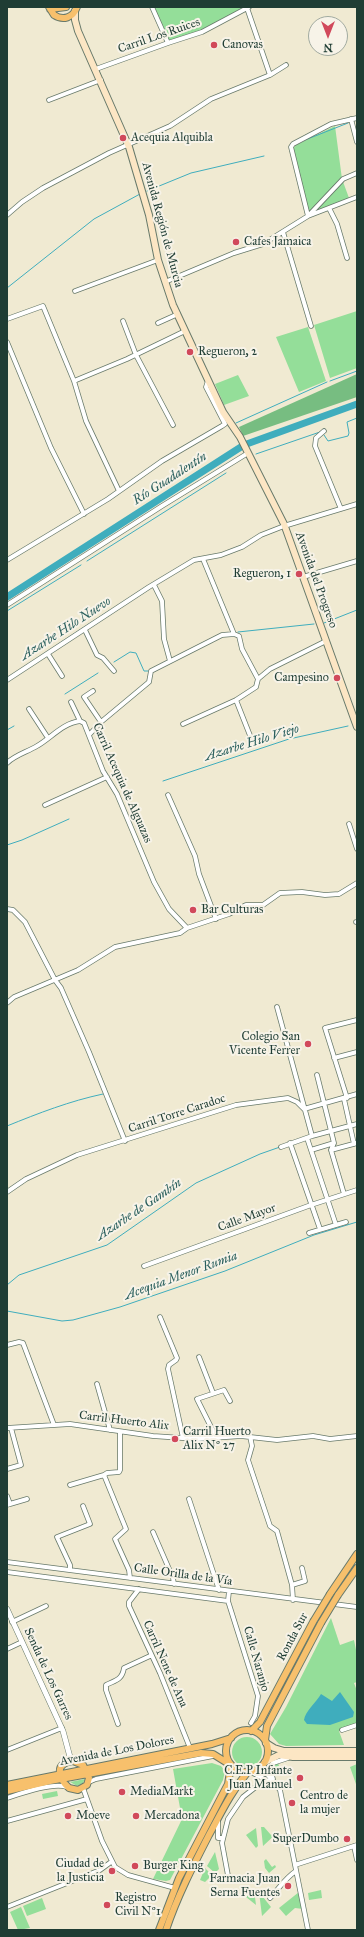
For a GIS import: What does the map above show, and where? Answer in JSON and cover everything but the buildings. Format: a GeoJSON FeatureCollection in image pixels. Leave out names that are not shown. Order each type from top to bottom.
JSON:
{"type":"FeatureCollection","features":[{"type":"Feature","properties":{"kind":"main road"},"geometry":{"type":"LineString","coordinates":[[49,8],[66,7]]}},
{"type":"Feature","properties":{"kind":"main road"},"geometry":{"type":"LineString","coordinates":[[49,8],[54,15],[72,23],[77,29]]}},
{"type":"Feature","properties":{"kind":"main road"},"geometry":{"type":"LineString","coordinates":[[61,18],[69,17],[76,9]]}},
{"type":"Feature","properties":{"kind":"main road","name":"Avenida Región de Murcia"},"geometry":{"type":"LineString","coordinates":[[76,9],[75,20],[77,29],[101,80],[128,145],[150,215],[158,260],[165,282],[185,331],[223,412],[244,445]]}},
{"type":"Feature","properties":{"kind":"main road","name":"Avenida del Progreso"},"geometry":{"type":"LineString","coordinates":[[244,445],[284,526],[357,727]]}},
{"type":"Feature","properties":{"kind":"main road","name":"Ronda Sur"},"geometry":{"type":"LineString","coordinates":[[251,1731],[260,1722],[313,1622],[357,1554]]}},
{"type":"Feature","properties":{"kind":"main road","name":"Ronda Sur"},"geometry":{"type":"LineString","coordinates":[[266,1742],[267,1726],[321,1624],[338,1595],[357,1568]]}},
{"type":"Feature","properties":{"kind":"main road"},"geometry":{"type":"LineString","coordinates":[[159,1930],[175,1888],[228,1784],[230,1765],[226,1750],[231,1738],[240,1731],[251,1731],[259,1734],[266,1742],[277,1750],[287,1752],[357,1751]]}},
{"type":"Feature","properties":{"kind":"main road","name":"Avenida de Los Dolores"},"geometry":{"type":"LineString","coordinates":[[7,1785],[86,1771],[216,1743],[231,1738]]}},
{"type":"Feature","properties":{"kind":"main road"},"geometry":{"type":"LineString","coordinates":[[264,1764],[268,1753],[266,1742]]}},
{"type":"Feature","properties":{"kind":"main road","name":"Avenida de Los Dolores"},"geometry":{"type":"LineString","coordinates":[[86,1771],[209,1753],[230,1765]]}},
{"type":"Feature","properties":{"kind":"main road"},"geometry":{"type":"LineString","coordinates":[[166,1930],[186,1880],[232,1790],[249,1772],[264,1764],[272,1757],[278,1755],[293,1757],[357,1757]]}},
{"type":"Feature","properties":{"kind":"main road"},"geometry":{"type":"LineString","coordinates":[[73,1761],[81,1764],[86,1771],[88,1782],[83,1788],[76,1790],[69,1788],[61,1776],[59,1768],[65,1762],[73,1761]]}},
{"type":"Feature","properties":{"kind":"main road"},"geometry":{"type":"LineString","coordinates":[[230,1765],[236,1770],[249,1772]]}},
{"type":"Feature","properties":{"kind":"main road","name":"Avenida de Los Dolores"},"geometry":{"type":"LineString","coordinates":[[7,1791],[61,1776]]}},
{"type":"Feature","properties":{"kind":"street"},"geometry":{"type":"LineString","coordinates":[[152,7],[168,42]]}},
{"type":"Feature","properties":{"kind":"street"},"geometry":{"type":"LineString","coordinates":[[248,8],[270,75]]}},
{"type":"Feature","properties":{"kind":"street","name":"Carril Los Ruices"},"geometry":{"type":"LineString","coordinates":[[96,69],[168,42],[202,32],[248,8]]}},
{"type":"Feature","properties":{"kind":"street"},"geometry":{"type":"LineString","coordinates":[[7,215],[22,202],[43,188],[109,153],[170,126],[211,99],[270,75],[286,65]]}},
{"type":"Feature","properties":{"kind":"street"},"geometry":{"type":"LineString","coordinates":[[50,100],[101,80]]}},
{"type":"Feature","properties":{"kind":"street"},"geometry":{"type":"LineString","coordinates":[[308,216],[291,147],[293,144],[330,124],[357,118]]}},
{"type":"Feature","properties":{"kind":"street"},"geometry":{"type":"LineString","coordinates":[[351,120],[357,142]]}},
{"type":"Feature","properties":{"kind":"street"},"geometry":{"type":"LineString","coordinates":[[308,216],[343,179],[357,174]]}},
{"type":"Feature","properties":{"kind":"street"},"geometry":{"type":"LineString","coordinates":[[165,282],[234,253],[263,244],[308,216],[357,197]]}},
{"type":"Feature","properties":{"kind":"street"},"geometry":{"type":"LineString","coordinates":[[329,208],[337,224],[346,258]]}},
{"type":"Feature","properties":{"kind":"street"},"geometry":{"type":"LineString","coordinates":[[284,232],[311,326]]}},
{"type":"Feature","properties":{"kind":"street"},"geometry":{"type":"LineString","coordinates":[[75,291],[158,260]]}},
{"type":"Feature","properties":{"kind":"street"},"geometry":{"type":"LineString","coordinates":[[7,319],[43,306],[74,381],[86,421],[119,491]]}},
{"type":"Feature","properties":{"kind":"street"},"geometry":{"type":"LineString","coordinates":[[158,323],[178,314]]}},
{"type":"Feature","properties":{"kind":"street"},"geometry":{"type":"LineString","coordinates":[[124,321],[136,355],[173,425]]}},
{"type":"Feature","properties":{"kind":"street"},"geometry":{"type":"LineString","coordinates":[[74,381],[136,355],[185,331]]}},
{"type":"Feature","properties":{"kind":"street"},"geometry":{"type":"LineString","coordinates":[[7,342],[51,448],[84,514]]}},
{"type":"Feature","properties":{"kind":"street"},"geometry":{"type":"LineString","coordinates":[[7,560],[84,514],[162,461],[225,424],[206,386],[208,381]]}},
{"type":"Feature","properties":{"kind":"street"},"geometry":{"type":"LineString","coordinates":[[324,431],[316,438],[315,446],[341,509]]}},
{"type":"Feature","properties":{"kind":"street"},"geometry":{"type":"LineString","coordinates":[[7,605],[248,453]]}},
{"type":"Feature","properties":{"kind":"street"},"geometry":{"type":"LineString","coordinates":[[7,680],[154,584],[194,560],[221,555],[235,550],[261,535],[284,526],[357,504]]}},
{"type":"Feature","properties":{"kind":"street"},"geometry":{"type":"LineString","coordinates":[[202,559],[234,634]]}},
{"type":"Feature","properties":{"kind":"street"},"geometry":{"type":"LineString","coordinates":[[303,577],[357,562]]}},
{"type":"Feature","properties":{"kind":"street"},"geometry":{"type":"LineString","coordinates":[[154,584],[162,601],[164,639],[170,661]]}},
{"type":"Feature","properties":{"kind":"street"},"geometry":{"type":"LineString","coordinates":[[85,630],[98,655],[103,658],[114,671]]}},
{"type":"Feature","properties":{"kind":"street"},"geometry":{"type":"LineString","coordinates":[[89,735],[101,722],[149,682],[151,671],[222,635],[234,634],[239,636],[242,648],[258,679]]}},
{"type":"Feature","properties":{"kind":"street"},"geometry":{"type":"LineString","coordinates":[[183,724],[236,700],[256,687],[258,679],[270,669],[326,641]]}},
{"type":"Feature","properties":{"kind":"street"},"geometry":{"type":"LineString","coordinates":[[48,654],[62,676]]}},
{"type":"Feature","properties":{"kind":"street"},"geometry":{"type":"LineString","coordinates":[[92,691],[84,697],[101,722]]}},
{"type":"Feature","properties":{"kind":"street"},"geometry":{"type":"LineString","coordinates":[[236,700],[251,738]]}},
{"type":"Feature","properties":{"kind":"street"},"geometry":{"type":"LineString","coordinates":[[71,702],[80,721]]}},
{"type":"Feature","properties":{"kind":"street"},"geometry":{"type":"LineString","coordinates":[[29,709],[48,738]]}},
{"type":"Feature","properties":{"kind":"street","name":"Carril Acequia de Alguazas"},"geometry":{"type":"LineString","coordinates":[[7,764],[18,755],[39,745],[69,724],[80,721],[84,723],[107,777],[117,794],[154,882],[169,909],[187,928]]}},
{"type":"Feature","properties":{"kind":"street"},"geometry":{"type":"LineString","coordinates":[[45,805],[107,777]]}},
{"type":"Feature","properties":{"kind":"street"},"geometry":{"type":"LineString","coordinates":[[168,796],[195,856],[199,874],[216,919]]}},
{"type":"Feature","properties":{"kind":"street"},"geometry":{"type":"LineString","coordinates":[[349,824],[357,849]]}},
{"type":"Feature","properties":{"kind":"street"},"geometry":{"type":"LineString","coordinates":[[7,1003],[14,997],[78,970],[115,947],[180,933],[187,928],[216,919],[246,906],[263,906],[280,893],[302,892],[324,895],[339,894],[357,884]]}},
{"type":"Feature","properties":{"kind":"street"},"geometry":{"type":"LineString","coordinates":[[7,909],[13,910],[25,922],[55,980],[61,988],[89,1052],[125,1142]]}},
{"type":"Feature","properties":{"kind":"street"},"geometry":{"type":"LineString","coordinates":[[277,1007],[312,1136]]}},
{"type":"Feature","properties":{"kind":"street"},"geometry":{"type":"LineString","coordinates":[[331,1150],[356,1143],[350,1126],[345,1099],[325,1028],[357,1021]]}},
{"type":"Feature","properties":{"kind":"street"},"geometry":{"type":"LineString","coordinates":[[334,1058],[357,1052]]}},
{"type":"Feature","properties":{"kind":"street"},"geometry":{"type":"LineString","coordinates":[[317,1075],[334,1143],[331,1150],[344,1194]]}},
{"type":"Feature","properties":{"kind":"street"},"geometry":{"type":"LineString","coordinates":[[304,1110],[345,1099],[357,1094]]}},
{"type":"Feature","properties":{"kind":"street","name":"Carril Torre Caradoc"},"geometry":{"type":"LineString","coordinates":[[7,1192],[26,1179],[77,1155],[125,1142],[203,1114],[236,1105],[288,1098],[297,1102],[304,1110]]}},
{"type":"Feature","properties":{"kind":"street"},"geometry":{"type":"LineString","coordinates":[[281,1147],[312,1136],[357,1124]]}},
{"type":"Feature","properties":{"kind":"street"},"geometry":{"type":"LineString","coordinates":[[307,1138],[336,1225]]}},
{"type":"Feature","properties":{"kind":"street"},"geometry":{"type":"LineString","coordinates":[[290,1143],[320,1229]]}},
{"type":"Feature","properties":{"kind":"street"},"geometry":{"type":"LineString","coordinates":[[311,1150],[334,1143]]}},
{"type":"Feature","properties":{"kind":"street","name":"Calle Mayor"},"geometry":{"type":"LineString","coordinates":[[144,1266],[311,1205],[357,1190]]}},
{"type":"Feature","properties":{"kind":"street"},"geometry":{"type":"LineString","coordinates":[[309,1233],[346,1222]]}},
{"type":"Feature","properties":{"kind":"street"},"geometry":{"type":"LineString","coordinates":[[160,1318],[177,1358],[169,1365],[168,1369],[183,1438]]}},
{"type":"Feature","properties":{"kind":"street"},"geometry":{"type":"LineString","coordinates":[[7,1345],[19,1342],[23,1343],[54,1425]]}},
{"type":"Feature","properties":{"kind":"street"},"geometry":{"type":"LineString","coordinates":[[199,1357],[213,1393]]}},
{"type":"Feature","properties":{"kind":"street"},"geometry":{"type":"LineString","coordinates":[[97,1384],[110,1430]]}},
{"type":"Feature","properties":{"kind":"street"},"geometry":{"type":"LineString","coordinates":[[216,1437],[197,1399],[224,1390],[230,1401]]}},
{"type":"Feature","properties":{"kind":"street","name":"Carril Huerto Alix"},"geometry":{"type":"LineString","coordinates":[[9,1428],[70,1424],[120,1432],[197,1440],[216,1437],[250,1436],[280,1440],[313,1436],[330,1439],[357,1436]]}},
{"type":"Feature","properties":{"kind":"street"},"geometry":{"type":"LineString","coordinates":[[7,1469],[21,1465],[9,1428]]}},
{"type":"Feature","properties":{"kind":"street"},"geometry":{"type":"LineString","coordinates":[[70,1484],[107,1473],[119,1472],[120,1432]]}},
{"type":"Feature","properties":{"kind":"street"},"geometry":{"type":"LineString","coordinates":[[250,1436],[252,1446],[248,1460],[270,1526],[277,1531],[292,1585],[293,1600]]}},
{"type":"Feature","properties":{"kind":"street"},"geometry":{"type":"LineString","coordinates":[[104,1475],[126,1529],[115,1539],[129,1570],[130,1578]]}},
{"type":"Feature","properties":{"kind":"street"},"geometry":{"type":"LineString","coordinates":[[7,1496],[8,1504],[27,1499]]}},
{"type":"Feature","properties":{"kind":"street"},"geometry":{"type":"LineString","coordinates":[[189,1499],[219,1590]]}},
{"type":"Feature","properties":{"kind":"street"},"geometry":{"type":"LineString","coordinates":[[70,1570],[57,1537],[90,1524],[84,1506]]}},
{"type":"Feature","properties":{"kind":"street"},"geometry":{"type":"LineString","coordinates":[[153,1532],[173,1578],[174,1584]]}},
{"type":"Feature","properties":{"kind":"street","name":"Calle Orilla de la Vía"},"geometry":{"type":"LineString","coordinates":[[7,1562],[293,1600],[357,1607]]}},
{"type":"Feature","properties":{"kind":"street"},"geometry":{"type":"LineString","coordinates":[[292,1585],[305,1581],[302,1568]]}},
{"type":"Feature","properties":{"kind":"street","name":"Calle Orilla de la Vía"},"geometry":{"type":"LineString","coordinates":[[7,1572],[228,1601]]}},
{"type":"Feature","properties":{"kind":"street","name":"Carril Nene de Ana"},"geometry":{"type":"LineString","coordinates":[[139,1589],[131,1599],[129,1606],[152,1656],[190,1748]]}},
{"type":"Feature","properties":{"kind":"street"},"geometry":{"type":"LineString","coordinates":[[228,1601],[229,1591]]}},
{"type":"Feature","properties":{"kind":"street","name":"Calle Naranjo"},"geometry":{"type":"LineString","coordinates":[[228,1601],[258,1696],[255,1716],[251,1723]]}},
{"type":"Feature","properties":{"kind":"street"},"geometry":{"type":"LineString","coordinates":[[12,1622],[46,1606]]}},
{"type":"Feature","properties":{"kind":"street","name":"Senda de Los Garres"},"geometry":{"type":"LineString","coordinates":[[7,1609],[62,1728],[73,1761]]}},
{"type":"Feature","properties":{"kind":"street"},"geometry":{"type":"LineString","coordinates":[[7,1648],[22,1642]]}},
{"type":"Feature","properties":{"kind":"street"},"geometry":{"type":"LineString","coordinates":[[118,1724],[106,1690],[106,1684],[122,1677],[124,1668],[152,1656]]}},
{"type":"Feature","properties":{"kind":"street"},"geometry":{"type":"LineString","coordinates":[[342,1730],[357,1725]]}},
{"type":"Feature","properties":{"kind":"street"},"geometry":{"type":"LineString","coordinates":[[7,1750],[62,1728]]}},
{"type":"Feature","properties":{"kind":"street"},"geometry":{"type":"LineString","coordinates":[[65,1762],[68,1749]]}},
{"type":"Feature","properties":{"kind":"street"},"geometry":{"type":"LineString","coordinates":[[88,1782],[96,1779],[216,1756]]}},
{"type":"Feature","properties":{"kind":"street"},"geometry":{"type":"LineString","coordinates":[[276,1784],[270,1771],[272,1764],[278,1760],[293,1757]]}},
{"type":"Feature","properties":{"kind":"street"},"geometry":{"type":"LineString","coordinates":[[264,1764],[266,1772],[280,1790],[308,1930]]}},
{"type":"Feature","properties":{"kind":"street"},"geometry":{"type":"LineString","coordinates":[[249,1772],[276,1784]]}},
{"type":"Feature","properties":{"kind":"street"},"geometry":{"type":"LineString","coordinates":[[257,1786],[260,1777]]}},
{"type":"Feature","properties":{"kind":"street"},"geometry":{"type":"LineString","coordinates":[[229,1881],[222,1838],[228,1819],[243,1797],[257,1786],[269,1781]]}},
{"type":"Feature","properties":{"kind":"street"},"geometry":{"type":"LineString","coordinates":[[7,1798],[60,1785],[69,1788]]}},
{"type":"Feature","properties":{"kind":"street"},"geometry":{"type":"LineString","coordinates":[[83,1788],[111,1862],[115,1867],[126,1874],[175,1888]]}},
{"type":"Feature","properties":{"kind":"street"},"geometry":{"type":"LineString","coordinates":[[7,1821],[87,1799]]}},
{"type":"Feature","properties":{"kind":"street"},"geometry":{"type":"LineString","coordinates":[[218,1817],[217,1835],[218,1838],[222,1838]]}},
{"type":"Feature","properties":{"kind":"street"},"geometry":{"type":"LineString","coordinates":[[295,1865],[356,1845],[357,1860]]}},
{"type":"Feature","properties":{"kind":"street"},"geometry":{"type":"LineString","coordinates":[[7,1907],[100,1870],[111,1862]]}},
{"type":"Feature","properties":{"kind":"street"},"geometry":{"type":"LineString","coordinates":[[270,1898],[279,1889],[281,1883],[296,1871]]}},
{"type":"Feature","properties":{"kind":"green space"},"geometry":{"type":"Polygon","coordinates":[[[154,7],[245,7],[197,34],[167,41],[154,7]]]}},
{"type":"Feature","properties":{"kind":"green space"},"geometry":{"type":"Polygon","coordinates":[[[335,126],[342,179],[349,198],[309,215],[293,149],[296,145],[335,126]]]}},
{"type":"Feature","properties":{"kind":"green space"},"geometry":{"type":"Polygon","coordinates":[[[357,311],[357,368],[330,378],[314,325],[357,311]]]}},
{"type":"Feature","properties":{"kind":"green space"},"geometry":{"type":"Polygon","coordinates":[[[308,327],[326,381],[299,392],[276,337],[308,327]]]}},
{"type":"Feature","properties":{"kind":"green space"},"geometry":{"type":"Polygon","coordinates":[[[357,374],[357,397],[243,436],[239,427],[357,374]]]}},
{"type":"Feature","properties":{"kind":"green space"},"geometry":{"type":"Polygon","coordinates":[[[238,375],[249,396],[224,405],[215,384],[238,375]]]}},
{"type":"Feature","properties":{"kind":"green space"},"geometry":{"type":"Polygon","coordinates":[[[331,1618],[340,1645],[354,1640],[357,1655],[357,1682],[354,1683],[357,1691],[357,1725],[339,1731],[344,1745],[286,1746],[279,1744],[270,1734],[286,1707],[331,1618]]]}},
{"type":"Feature","properties":{"kind":"green space"},"geometry":{"type":"Polygon","coordinates":[[[247,1737],[257,1742],[262,1752],[257,1762],[247,1767],[237,1762],[232,1752],[237,1742],[247,1737]]]}},
{"type":"Feature","properties":{"kind":"green space"},"geometry":{"type":"Polygon","coordinates":[[[278,1761],[280,1772],[276,1776],[272,1770],[273,1765],[278,1761]]]}},
{"type":"Feature","properties":{"kind":"green space"},"geometry":{"type":"Polygon","coordinates":[[[212,1763],[221,1766],[225,1771],[223,1780],[170,1880],[166,1881],[153,1879],[182,1819],[173,1769],[212,1763]]]}},
{"type":"Feature","properties":{"kind":"green space"},"geometry":{"type":"Polygon","coordinates":[[[357,1764],[357,1787],[350,1767],[357,1764]]]}},
{"type":"Feature","properties":{"kind":"green space"},"geometry":{"type":"Polygon","coordinates":[[[85,1779],[83,1783],[77,1786],[70,1782],[85,1779]]]}},
{"type":"Feature","properties":{"kind":"green space"},"geometry":{"type":"Polygon","coordinates":[[[57,1791],[58,1796],[43,1799],[42,1794],[57,1791]]]}},
{"type":"Feature","properties":{"kind":"green space"},"geometry":{"type":"Polygon","coordinates":[[[261,1827],[264,1827],[271,1835],[274,1832],[276,1834],[263,1846],[261,1827]]]}},
{"type":"Feature","properties":{"kind":"green space"},"geometry":{"type":"Polygon","coordinates":[[[256,1828],[258,1846],[256,1848],[246,1835],[256,1828]]]}},
{"type":"Feature","properties":{"kind":"green space"},"geometry":{"type":"Polygon","coordinates":[[[215,1852],[219,1869],[215,1873],[207,1866],[215,1852]]]}},
{"type":"Feature","properties":{"kind":"green space"},"geometry":{"type":"Polygon","coordinates":[[[266,1859],[272,1867],[275,1865],[276,1867],[269,1873],[265,1868],[264,1861],[266,1859]]]}},
{"type":"Feature","properties":{"kind":"green space"},"geometry":{"type":"Polygon","coordinates":[[[205,1868],[212,1875],[205,1882],[200,1880],[205,1868]]]}},
{"type":"Feature","properties":{"kind":"green space"},"geometry":{"type":"Polygon","coordinates":[[[254,1890],[256,1905],[246,1897],[254,1890]]]}},
{"type":"Feature","properties":{"kind":"green space"},"geometry":{"type":"Polygon","coordinates":[[[321,1890],[322,1898],[309,1900],[308,1893],[321,1890]]]}},
{"type":"Feature","properties":{"kind":"green space"},"geometry":{"type":"Polygon","coordinates":[[[259,1892],[271,1907],[262,1916],[259,1892]]]}},
{"type":"Feature","properties":{"kind":"green space"},"geometry":{"type":"Polygon","coordinates":[[[299,1892],[303,1909],[295,1908],[286,1916],[279,1908],[299,1892]]]}},
{"type":"Feature","properties":{"kind":"green space"},"geometry":{"type":"Polygon","coordinates":[[[42,1898],[46,1909],[27,1916],[23,1906],[42,1898]]]}},
{"type":"Feature","properties":{"kind":"green space"},"geometry":{"type":"Polygon","coordinates":[[[21,1907],[30,1928],[18,1930],[10,1912],[21,1907]]]}},
{"type":"Feature","properties":{"kind":"water"},"geometry":{"type":"Polygon","coordinates":[[[340,1692],[354,1712],[353,1717],[330,1725],[307,1724],[304,1720],[308,1710],[321,1694],[332,1701],[340,1692]]]}},
{"type":"Feature","properties":{"kind":"waterway"},"geometry":{"type":"LineString","coordinates":[[300,142],[348,123]]}},
{"type":"Feature","properties":{"kind":"waterway"},"geometry":{"type":"LineString","coordinates":[[147,191],[191,173],[264,156]]}},
{"type":"Feature","properties":{"kind":"waterway"},"geometry":{"type":"LineString","coordinates":[[7,288],[94,219],[140,194]]}},
{"type":"Feature","properties":{"kind":"waterway"},"geometry":{"type":"LineString","coordinates":[[330,381],[357,371]]}},
{"type":"Feature","properties":{"kind":"waterway"},"geometry":{"type":"LineString","coordinates":[[236,423],[327,382]]}},
{"type":"Feature","properties":{"kind":"waterway","name":"Río Guadalentín"},"geometry":{"type":"LineString","coordinates":[[7,597],[244,445],[357,404]]}},
{"type":"Feature","properties":{"kind":"waterway"},"geometry":{"type":"LineString","coordinates":[[324,435],[328,441],[348,436],[349,433],[347,422],[357,418]]}},
{"type":"Feature","properties":{"kind":"waterway"},"geometry":{"type":"LineString","coordinates":[[256,454],[320,432]]}},
{"type":"Feature","properties":{"kind":"waterway"},"geometry":{"type":"LineString","coordinates":[[87,561],[226,473]]}},
{"type":"Feature","properties":{"kind":"waterway"},"geometry":{"type":"LineString","coordinates":[[7,611],[81,565]]}},
{"type":"Feature","properties":{"kind":"waterway"},"geometry":{"type":"LineString","coordinates":[[324,623],[357,610]]}},
{"type":"Feature","properties":{"kind":"waterway","name":"Azarbe Hilo Nuevo"},"geometry":{"type":"LineString","coordinates":[[60,643],[109,611]]}},
{"type":"Feature","properties":{"kind":"waterway"},"geometry":{"type":"LineString","coordinates":[[238,632],[314,624]]}},
{"type":"Feature","properties":{"kind":"waterway"},"geometry":{"type":"LineString","coordinates":[[114,662],[130,652],[136,653],[144,671],[148,671]]}},
{"type":"Feature","properties":{"kind":"waterway"},"geometry":{"type":"LineString","coordinates":[[65,694],[98,673]]}},
{"type":"Feature","properties":{"kind":"waterway"},"geometry":{"type":"LineString","coordinates":[[7,730],[14,726]]}},
{"type":"Feature","properties":{"kind":"waterway","name":"Azarbe Hilo Viejo"},"geometry":{"type":"LineString","coordinates":[[163,781],[289,739],[348,726]]}},
{"type":"Feature","properties":{"kind":"waterway","name":"Azarbe Hilo Viejo"},"geometry":{"type":"LineString","coordinates":[[7,845],[69,819]]}},
{"type":"Feature","properties":{"kind":"waterway"},"geometry":{"type":"LineString","coordinates":[[7,1126],[31,1116],[79,1100],[103,1094]]}},
{"type":"Feature","properties":{"kind":"waterway","name":"Azarbe de Gambín"},"geometry":{"type":"LineString","coordinates":[[7,1285],[19,1275],[107,1245],[196,1183],[260,1154],[280,1147]]}},
{"type":"Feature","properties":{"kind":"waterway","name":"Acequia Menor Rumia"},"geometry":{"type":"LineString","coordinates":[[7,1311],[62,1321],[73,1320],[120,1307],[225,1271],[314,1235],[357,1222]]}},
{"type":"Feature","properties":{"kind":"place","name":"Canovas"},"geometry":{"type":"Point","coordinates":[214,45]}},
{"type":"Feature","properties":{"kind":"place","name":"Acequia Alquibla"},"geometry":{"type":"Point","coordinates":[123,138]}},
{"type":"Feature","properties":{"kind":"place","name":"Cafes Jamaica"},"geometry":{"type":"Point","coordinates":[236,242]}},
{"type":"Feature","properties":{"kind":"place","name":"Regueron, 2"},"geometry":{"type":"Point","coordinates":[190,352]}},
{"type":"Feature","properties":{"kind":"place","name":"Regueron, 1"},"geometry":{"type":"Point","coordinates":[299,574]}},
{"type":"Feature","properties":{"kind":"place","name":"Campesino"},"geometry":{"type":"Point","coordinates":[337,678]}},
{"type":"Feature","properties":{"kind":"place","name":"Bar Culturas"},"geometry":{"type":"Point","coordinates":[193,910]}},
{"type":"Feature","properties":{"kind":"place","name":"Colegio San Vicente Ferrer"},"geometry":{"type":"Point","coordinates":[308,1044]}},
{"type":"Feature","properties":{"kind":"place","name":"Carril Huerto Alix Nº 27"},"geometry":{"type":"Point","coordinates":[175,1439]}},
{"type":"Feature","properties":{"kind":"place","name":"C.E.P Infante Juan Manuel"},"geometry":{"type":"Point","coordinates":[300,1778]}},
{"type":"Feature","properties":{"kind":"place","name":"MediaMarkt"},"geometry":{"type":"Point","coordinates":[122,1792]}},
{"type":"Feature","properties":{"kind":"place","name":"Centro de la mujer"},"geometry":{"type":"Point","coordinates":[292,1803]}},
{"type":"Feature","properties":{"kind":"place","name":"Moeve"},"geometry":{"type":"Point","coordinates":[68,1816]}},
{"type":"Feature","properties":{"kind":"place","name":"Mercadona"},"geometry":{"type":"Point","coordinates":[136,1816]}},
{"type":"Feature","properties":{"kind":"place","name":"SuperDumbo"},"geometry":{"type":"Point","coordinates":[347,1839]}},
{"type":"Feature","properties":{"kind":"place","name":"Burger King"},"geometry":{"type":"Point","coordinates":[135,1866]}},
{"type":"Feature","properties":{"kind":"place","name":"Ciudad de la Justicia"},"geometry":{"type":"Point","coordinates":[112,1871]}},
{"type":"Feature","properties":{"kind":"place","name":"Farmacia Juan Serna Fuentes"},"geometry":{"type":"Point","coordinates":[288,1886]}},
{"type":"Feature","properties":{"kind":"place","name":"Registro Civil Nº1"},"geometry":{"type":"Point","coordinates":[107,1905]}}]}
